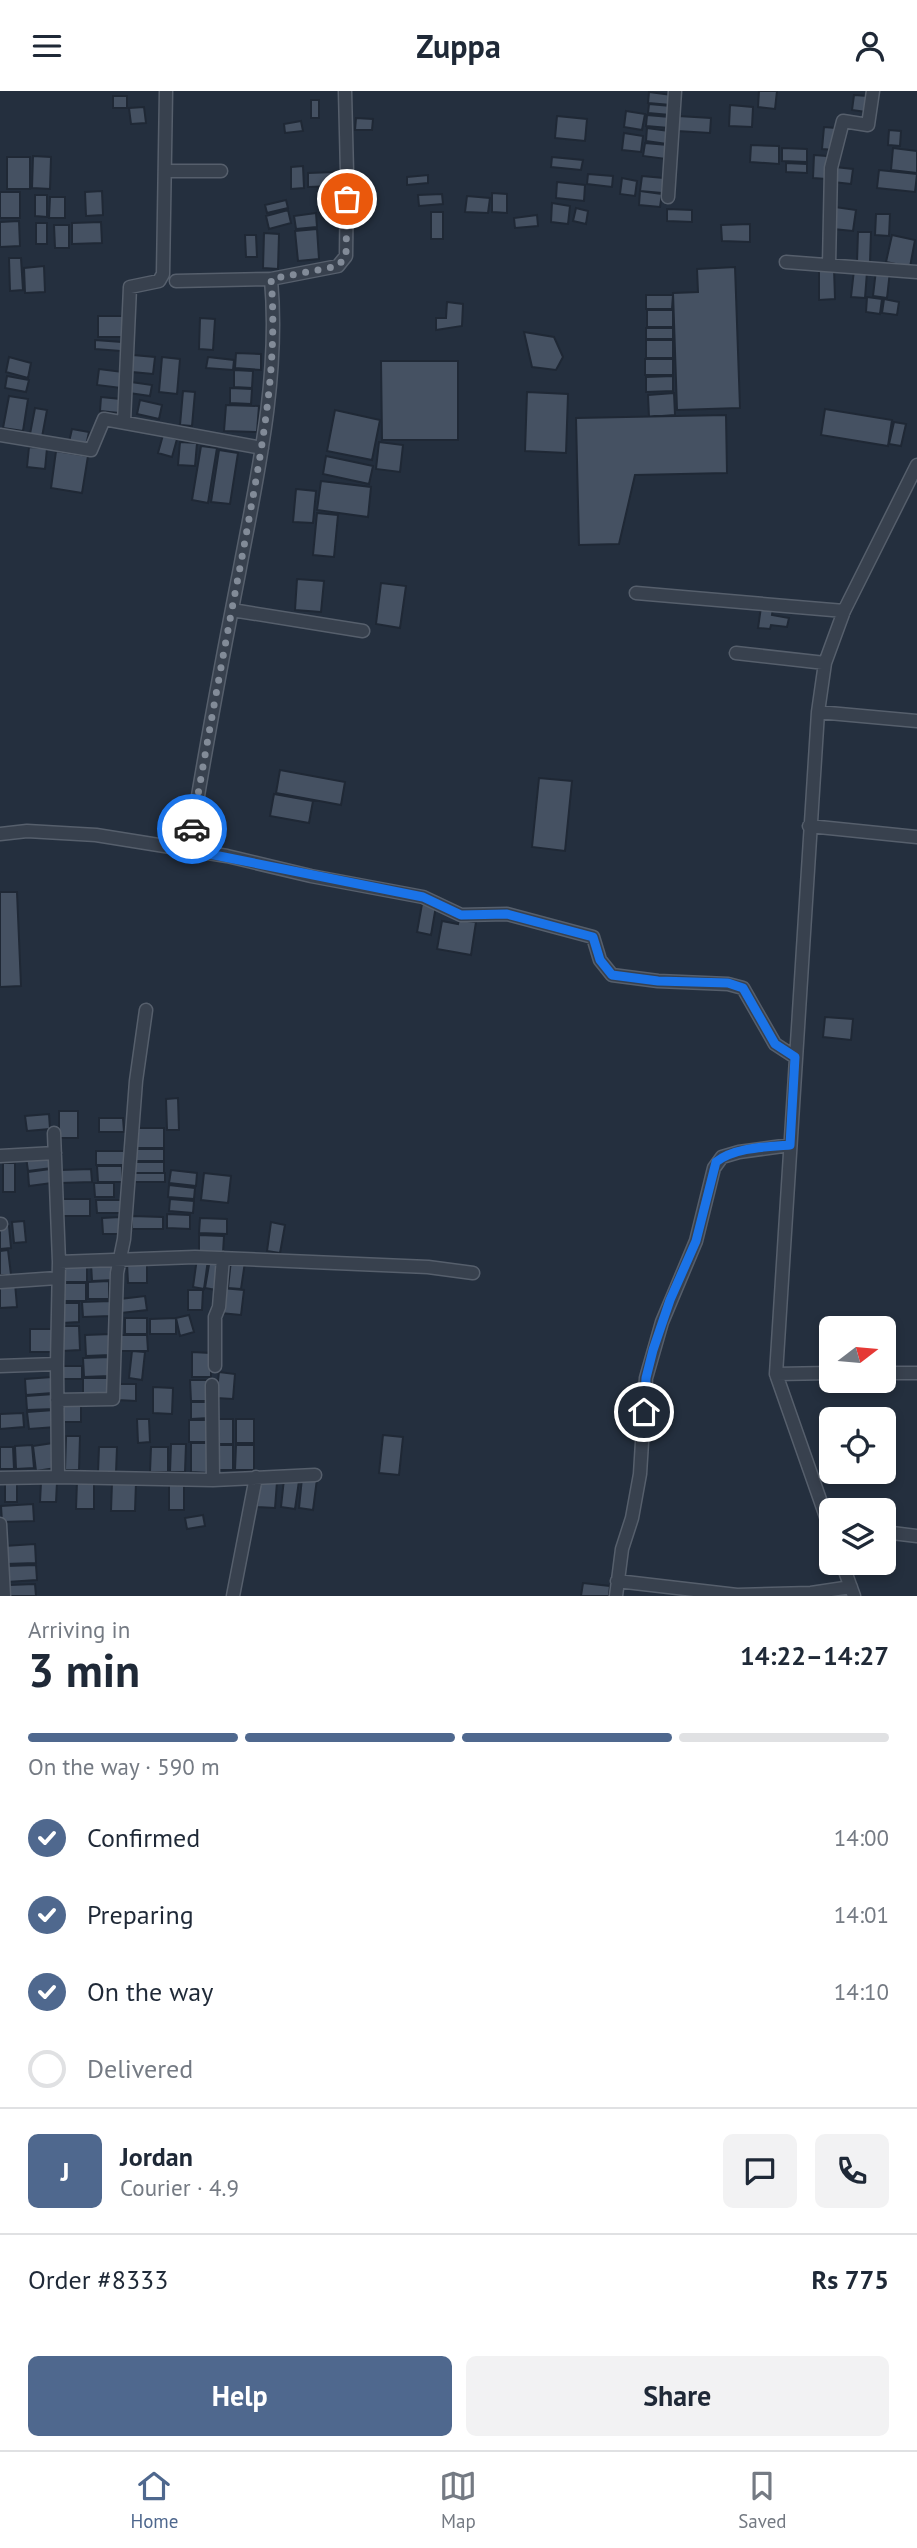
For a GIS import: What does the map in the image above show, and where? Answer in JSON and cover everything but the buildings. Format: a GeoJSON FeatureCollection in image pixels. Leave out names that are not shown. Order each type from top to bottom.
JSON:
{"type":"FeatureCollection","features":[{"type":"Feature","properties":{"kind":"street"},"geometry":{"type":"LineString","coordinates":[[124,422],[130,287],[159,281],[163,274],[166,91]]}},
{"type":"Feature","properties":{"kind":"street"},"geometry":{"type":"LineString","coordinates":[[176,281],[271,279],[338,266],[346,256],[345,91]]}},
{"type":"Feature","properties":{"kind":"street"},"geometry":{"type":"LineString","coordinates":[[668,197],[675,91]]}},
{"type":"Feature","properties":{"kind":"street"},"geometry":{"type":"LineString","coordinates":[[829,265],[831,168],[843,121],[868,125],[873,91]]}},
{"type":"Feature","properties":{"kind":"street"},"geometry":{"type":"LineString","coordinates":[[165,171],[221,171]]}},
{"type":"Feature","properties":{"kind":"street"},"geometry":{"type":"LineString","coordinates":[[786,262],[917,272]]}},
{"type":"Feature","properties":{"kind":"street"},"geometry":{"type":"LineString","coordinates":[[189,850],[262,448],[271,370],[271,279]]}},
{"type":"Feature","properties":{"kind":"street"},"geometry":{"type":"LineString","coordinates":[[0,435],[91,450],[104,419],[262,448]]}},
{"type":"Feature","properties":{"kind":"street"},"geometry":{"type":"LineString","coordinates":[[820,1498],[776,1374],[818,712],[825,663],[844,611],[917,465]]}},
{"type":"Feature","properties":{"kind":"street"},"geometry":{"type":"LineString","coordinates":[[636,593],[844,611]]}},
{"type":"Feature","properties":{"kind":"street"},"geometry":{"type":"LineString","coordinates":[[232,610],[363,631]]}},
{"type":"Feature","properties":{"kind":"street"},"geometry":{"type":"LineString","coordinates":[[736,653],[825,663]]}},
{"type":"Feature","properties":{"kind":"street"},"geometry":{"type":"LineString","coordinates":[[818,712],[917,720]]}},
{"type":"Feature","properties":{"kind":"street"},"geometry":{"type":"LineString","coordinates":[[810,826],[917,837]]}},
{"type":"Feature","properties":{"kind":"street"},"geometry":{"type":"LineString","coordinates":[[0,834],[27,831],[96,835],[189,850],[423,897],[461,915],[507,914],[593,937],[600,960],[612,975],[658,981],[728,983],[743,988],[775,1044],[795,1057]]}},
{"type":"Feature","properties":{"kind":"street"},"geometry":{"type":"LineString","coordinates":[[57,1400],[113,1399],[117,1273],[124,1239],[136,1081],[145,1010]]}},
{"type":"Feature","properties":{"kind":"street"},"geometry":{"type":"LineString","coordinates":[[54,1133],[59,1262],[58,1477]]}},
{"type":"Feature","properties":{"kind":"street"},"geometry":{"type":"LineString","coordinates":[[616,1596],[622,1549],[632,1518],[640,1473],[646,1378],[662,1322],[696,1241],[714,1168],[722,1157],[790,1145]]}},
{"type":"Feature","properties":{"kind":"street"},"geometry":{"type":"LineString","coordinates":[[0,1156],[55,1153]]}},
{"type":"Feature","properties":{"kind":"street"},"geometry":{"type":"LineString","coordinates":[[59,1262],[195,1257],[428,1266],[473,1273]]}},
{"type":"Feature","properties":{"kind":"street"},"geometry":{"type":"LineString","coordinates":[[215,1366],[215,1317],[219,1307],[223,1258]]}},
{"type":"Feature","properties":{"kind":"street"},"geometry":{"type":"LineString","coordinates":[[0,1282],[57,1277]]}},
{"type":"Feature","properties":{"kind":"street"},"geometry":{"type":"LineString","coordinates":[[0,1366],[57,1364]]}},
{"type":"Feature","properties":{"kind":"street"},"geometry":{"type":"LineString","coordinates":[[776,1374],[819,1373]]}},
{"type":"Feature","properties":{"kind":"street"},"geometry":{"type":"LineString","coordinates":[[896,1373],[917,1373]]}},
{"type":"Feature","properties":{"kind":"street"},"geometry":{"type":"LineString","coordinates":[[212,1385],[213,1480]]}},
{"type":"Feature","properties":{"kind":"street"},"geometry":{"type":"LineString","coordinates":[[0,1478],[213,1480],[315,1475]]}},
{"type":"Feature","properties":{"kind":"street"},"geometry":{"type":"LineString","coordinates":[[233,1596],[256,1477]]}},
{"type":"Feature","properties":{"kind":"street"},"geometry":{"type":"LineString","coordinates":[[0,1524],[4,1596]]}},
{"type":"Feature","properties":{"kind":"street"},"geometry":{"type":"LineString","coordinates":[[896,1533],[917,1536]]}},
{"type":"Feature","properties":{"kind":"street"},"geometry":{"type":"LineString","coordinates":[[617,1581],[737,1595],[852,1592],[846,1575]]}},
{"type":"Feature","properties":{"kind":"way so far"},"geometry":{"type":"LineString","coordinates":[[192,829],[262,448],[271,370],[271,279],[338,266],[346,256],[347,199]]}},
{"type":"Feature","properties":{"kind":"route"},"geometry":{"type":"LineString","coordinates":[[192,829],[189,850],[423,897],[461,915],[507,914],[593,937],[600,960],[612,975],[658,981],[728,983],[743,988],[775,1044],[795,1057],[790,1145],[740,1152],[722,1157],[716,1162],[696,1241],[670,1300],[653,1350],[646,1378],[644,1412]]}}]}
